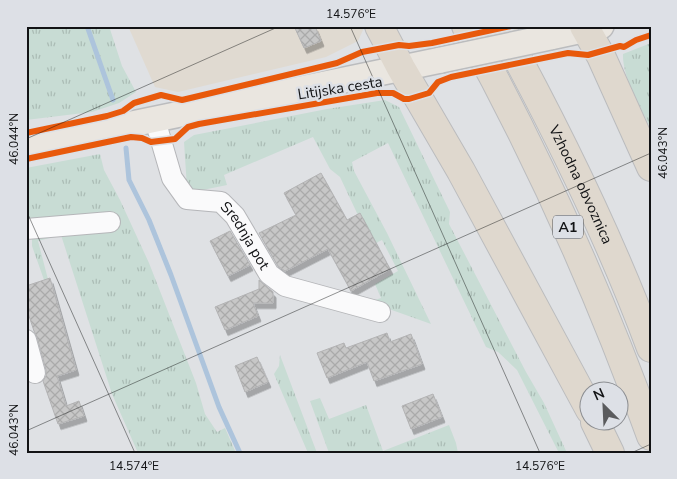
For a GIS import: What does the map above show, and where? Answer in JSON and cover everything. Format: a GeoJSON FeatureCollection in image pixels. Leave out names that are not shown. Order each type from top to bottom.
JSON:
{"type":"FeatureCollection","features":[{"type":"Feature","properties":{"kind":"highway"},"geometry":{"type":"LineString","coordinates":[[379,26],[401,68],[461,171],[580,391]]}},
{"type":"Feature","properties":{"kind":"highway","name":"Vzhodna obvoznica"},"geometry":{"type":"LineString","coordinates":[[466,26],[514,115],[560,208],[604,312],[651,436]]}},
{"type":"Feature","properties":{"kind":"highway","name":"Vzhodna obvoznica"},"geometry":{"type":"LineString","coordinates":[[500,26],[536,92],[580,182],[616,261],[651,348]]}},
{"type":"Feature","properties":{"kind":"highway"},"geometry":{"type":"LineString","coordinates":[[590,27],[651,167]]}},
{"type":"Feature","properties":{"kind":"highway"},"geometry":{"type":"LineString","coordinates":[[600,432],[610,453]]}},
{"type":"Feature","properties":{"kind":"main road","name":"Litijska cesta"},"geometry":{"type":"LineString","coordinates":[[26,146],[442,60],[590,27]]}},
{"type":"Feature","properties":{"kind":"street","name":"Srednja pot"},"geometry":{"type":"LineString","coordinates":[[155,120],[172,178],[187,199],[221,202],[235,216],[269,274],[285,286],[380,312]]}},
{"type":"Feature","properties":{"kind":"street"},"geometry":{"type":"LineString","coordinates":[[26,228],[110,222]]}},
{"type":"Feature","properties":{"kind":"street"},"geometry":{"type":"LineString","coordinates":[[26,340],[35,373]]}},
{"type":"Feature","properties":{"kind":"shaded area"},"geometry":{"type":"Polygon","coordinates":[[[128,26],[361,26],[363,30],[358,41],[326,57],[178,92],[155,87],[128,26]]]}},
{"type":"Feature","properties":{"kind":"green space"},"geometry":{"type":"Polygon","coordinates":[[[26,26],[109,26],[122,66],[136,92],[119,103],[92,112],[26,120],[26,26]]]}},
{"type":"Feature","properties":{"kind":"green space"},"geometry":{"type":"Polygon","coordinates":[[[651,43],[651,129],[629,82],[623,54],[651,43]]]}},
{"type":"Feature","properties":{"kind":"green space"},"geometry":{"type":"Polygon","coordinates":[[[385,100],[399,107],[450,212],[449,224],[544,403],[567,453],[559,453],[517,370],[498,352],[486,347],[388,143],[352,162],[354,171],[387,233],[431,324],[375,304],[375,300],[381,298],[375,284],[398,271],[382,240],[372,245],[340,177],[330,169],[313,137],[224,175],[227,185],[193,192],[187,188],[184,142],[194,135],[327,109],[385,100]]]}},
{"type":"Feature","properties":{"kind":"green space"},"geometry":{"type":"Polygon","coordinates":[[[100,154],[104,170],[149,263],[196,383],[205,414],[217,432],[225,428],[236,453],[138,453],[112,394],[61,235],[38,241],[55,306],[49,294],[32,246],[32,233],[26,222],[26,168],[100,154]]]}},
{"type":"Feature","properties":{"kind":"green space"},"geometry":{"type":"Polygon","coordinates":[[[280,355],[317,453],[308,453],[274,374],[279,366],[280,355]]]}},
{"type":"Feature","properties":{"kind":"green space"},"geometry":{"type":"Polygon","coordinates":[[[320,398],[329,419],[366,405],[383,451],[449,425],[458,453],[329,453],[310,401],[320,398]]]}},
{"type":"Feature","properties":{"kind":"building"},"geometry":{"type":"Polygon","coordinates":[[[294,26],[315,26],[321,41],[304,48],[294,26]]]}},
{"type":"Feature","properties":{"kind":"building"},"geometry":{"type":"Polygon","coordinates":[[[321,173],[347,220],[360,213],[390,269],[351,291],[328,249],[285,271],[278,266],[259,233],[296,215],[284,193],[321,173]]]}},
{"type":"Feature","properties":{"kind":"building"},"geometry":{"type":"Polygon","coordinates":[[[230,231],[250,265],[228,276],[210,241],[230,231]]]}},
{"type":"Feature","properties":{"kind":"building"},"geometry":{"type":"Polygon","coordinates":[[[50,278],[76,370],[57,376],[66,406],[79,401],[84,416],[58,424],[43,381],[46,376],[46,370],[26,307],[26,286],[50,278]]]}},
{"type":"Feature","properties":{"kind":"building"},"geometry":{"type":"Polygon","coordinates":[[[259,280],[273,292],[273,303],[253,303],[258,316],[225,330],[215,307],[259,289],[259,280]]]}},
{"type":"Feature","properties":{"kind":"building"},"geometry":{"type":"Polygon","coordinates":[[[387,333],[390,342],[411,334],[422,364],[374,381],[367,362],[327,378],[317,353],[344,343],[346,348],[387,333]]]}},
{"type":"Feature","properties":{"kind":"building"},"geometry":{"type":"Polygon","coordinates":[[[257,357],[268,382],[245,392],[235,366],[257,357]]]}},
{"type":"Feature","properties":{"kind":"building"},"geometry":{"type":"Polygon","coordinates":[[[433,394],[442,417],[411,429],[402,406],[433,394]]]}},
{"type":"Feature","properties":{"kind":"waterway"},"geometry":{"type":"LineString","coordinates":[[87,26],[113,100]]}},
{"type":"Feature","properties":{"kind":"waterway"},"geometry":{"type":"LineString","coordinates":[[126,148],[129,180],[149,220],[219,407],[240,453]]}},
{"type":"Feature","properties":{"kind":"cycle path"},"geometry":{"type":"LineString","coordinates":[[26,133],[107,116],[123,111],[134,103],[161,95],[182,100],[337,63],[362,52],[399,45],[409,46],[432,43],[511,26]]}},
{"type":"Feature","properties":{"kind":"cycle path"},"geometry":{"type":"LineString","coordinates":[[26,159],[131,137],[142,138],[151,142],[175,139],[188,127],[199,124],[377,93],[393,93],[404,99],[409,99],[429,93],[438,82],[451,77],[568,53],[588,55],[620,46],[624,47],[636,40],[651,35]]}}]}
